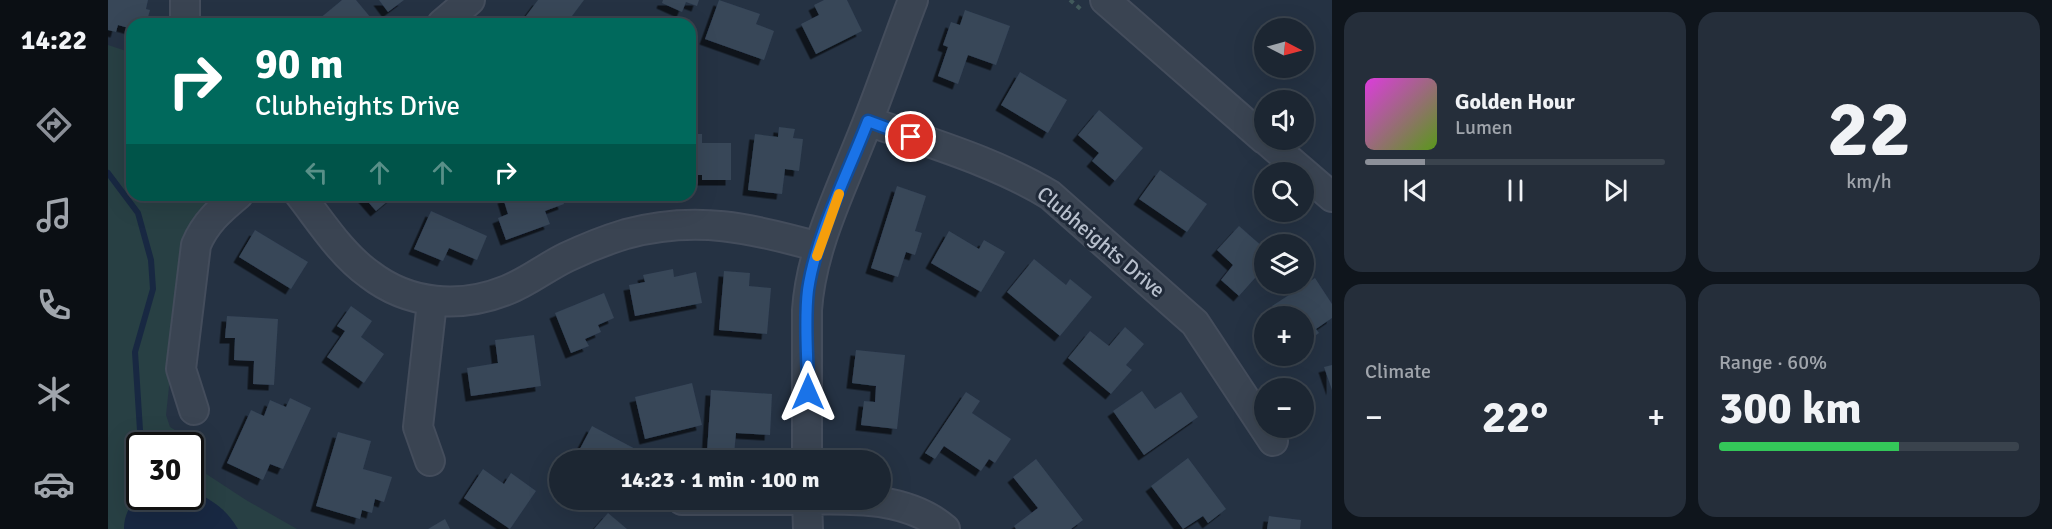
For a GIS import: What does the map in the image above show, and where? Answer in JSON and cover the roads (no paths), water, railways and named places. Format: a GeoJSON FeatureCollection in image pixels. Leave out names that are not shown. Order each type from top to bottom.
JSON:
{"type":"FeatureCollection","features":[{"type":"Feature","properties":{"kind":"street"},"geometry":{"type":"LineString","coordinates":[[185,0],[185,18]]}},
{"type":"Feature","properties":{"kind":"street"},"geometry":{"type":"LineString","coordinates":[[449,18],[470,0]]}},
{"type":"Feature","properties":{"kind":"street"},"geometry":{"type":"LineString","coordinates":[[807,450],[808,290],[819,247],[913,0]]}},
{"type":"Feature","properties":{"kind":"street"},"geometry":{"type":"LineString","coordinates":[[1105,0],[1254,129]]}},
{"type":"Feature","properties":{"kind":"street","name":"Clubheights Drive"},"geometry":{"type":"LineString","coordinates":[[868,121],[997,167],[1050,195],[1195,323],[1273,441]]}},
{"type":"Feature","properties":{"kind":"street"},"geometry":{"type":"LineString","coordinates":[[1278,150],[1332,197]]}},
{"type":"Feature","properties":{"kind":"street"},"geometry":{"type":"LineString","coordinates":[[194,410],[181,369],[196,245],[212,218],[231,201]]}},
{"type":"Feature","properties":{"kind":"street"},"geometry":{"type":"LineString","coordinates":[[305,201],[336,241],[368,274],[403,293],[432,302],[451,303],[486,298],[507,290],[599,243],[654,228],[721,225],[769,233],[819,247]]}},
{"type":"Feature","properties":{"kind":"street"},"geometry":{"type":"LineString","coordinates":[[430,461],[418,427],[432,302]]}},
{"type":"Feature","properties":{"kind":"street"},"geometry":{"type":"LineString","coordinates":[[891,504],[907,508],[945,529]]}},
{"type":"Feature","properties":{"kind":"street"},"geometry":{"type":"LineString","coordinates":[[807,510],[808,529]]}},
{"type":"Feature","properties":{"kind":"water"},"geometry":{"type":"Polygon","coordinates":[[[204,496],[223,510],[238,529],[124,529],[129,510],[204,510],[204,496]]]}},
{"type":"Feature","properties":{"kind":"waterway"},"geometry":{"type":"LineString","coordinates":[[108,173],[126,197]]}},
{"type":"Feature","properties":{"kind":"waterway"},"geometry":{"type":"LineString","coordinates":[[129,201],[138,213],[151,260],[153,289],[135,352],[140,432]]}}]}
